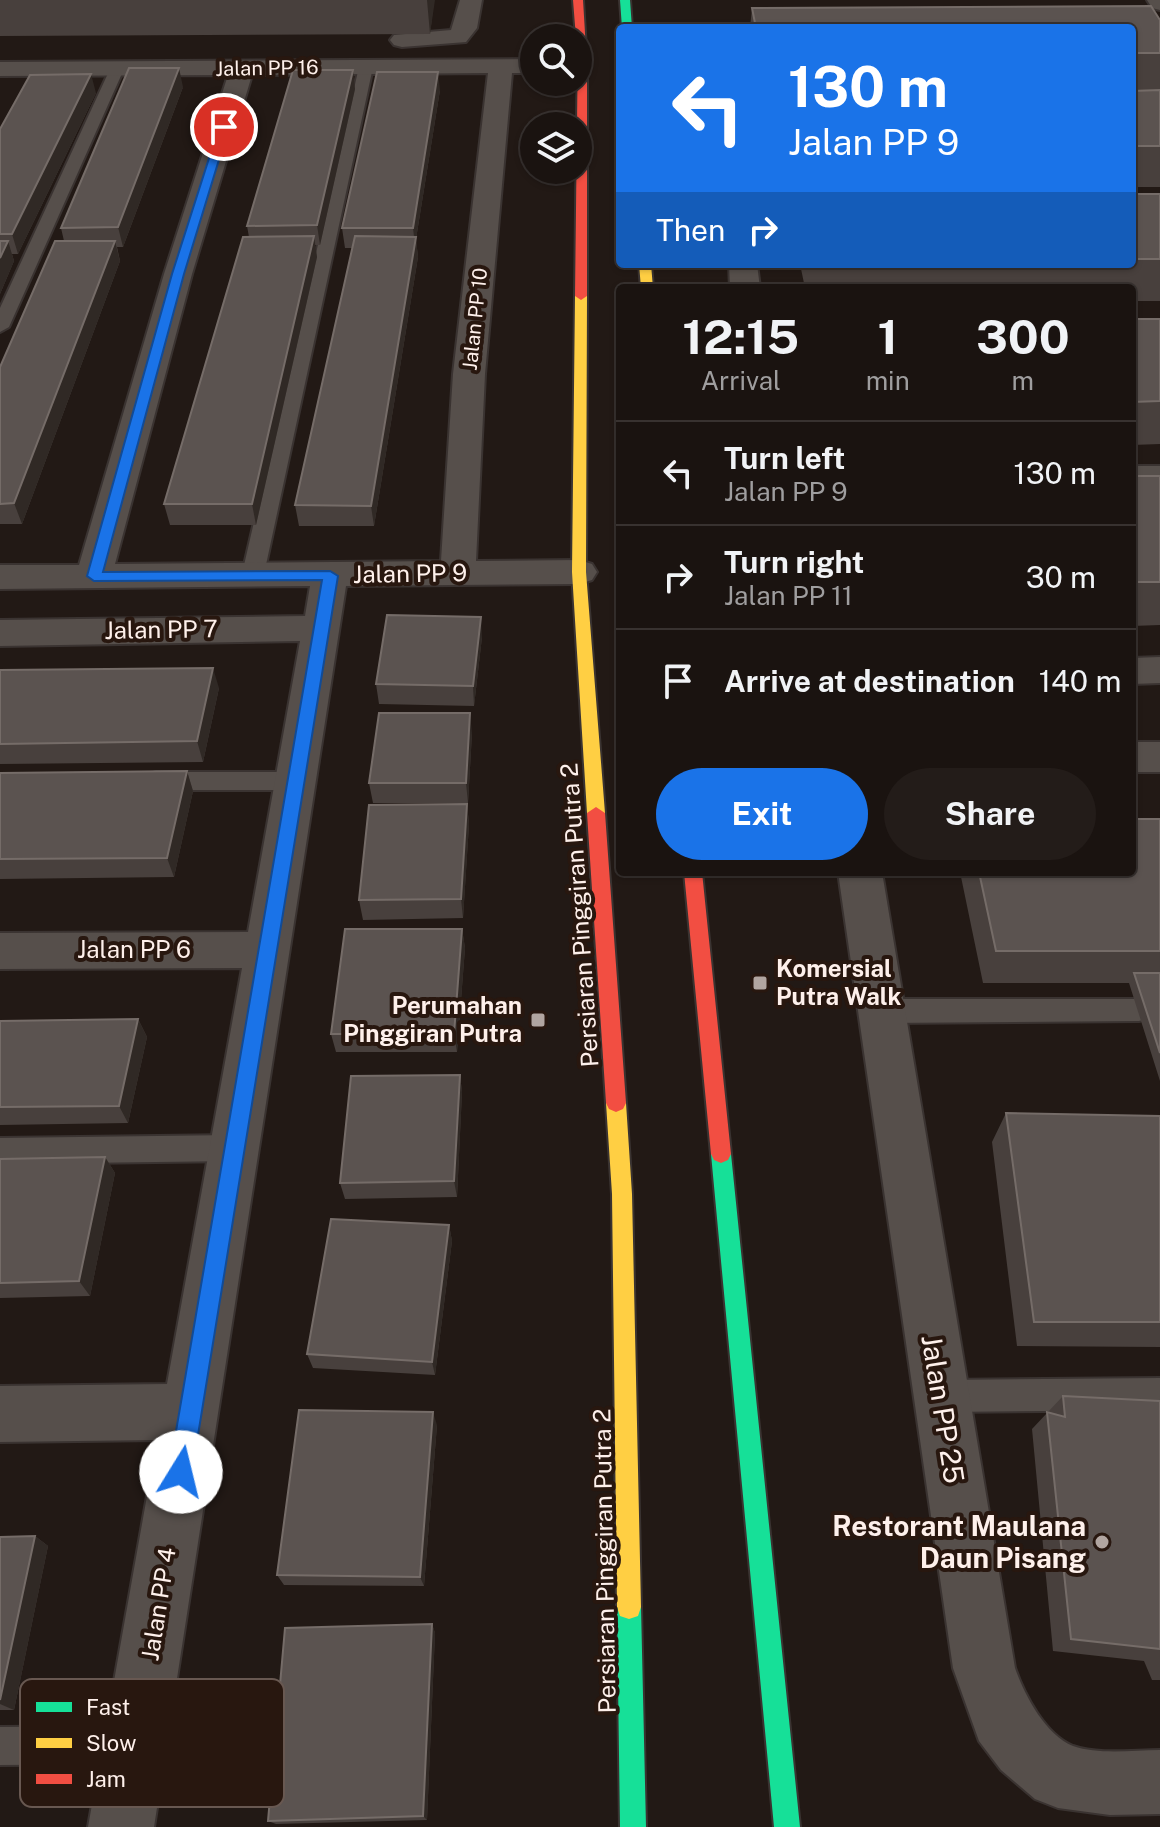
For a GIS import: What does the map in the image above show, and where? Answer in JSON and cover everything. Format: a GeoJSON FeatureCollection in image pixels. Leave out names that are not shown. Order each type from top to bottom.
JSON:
{"type":"FeatureCollection","features":[{"type":"Feature","properties":{"kind":"street"},"geometry":{"type":"LineString","coordinates":[[371,40],[458,37],[466,28],[471,0]]}},
{"type":"Feature","properties":{"kind":"street","name":"Persiaran Pinggiran Putra 2"},"geometry":{"type":"LineString","coordinates":[[578,0],[579,24]]}},
{"type":"Feature","properties":{"kind":"street"},"geometry":{"type":"LineString","coordinates":[[625,0],[627,24]]}},
{"type":"Feature","properties":{"kind":"street"},"geometry":{"type":"LineString","coordinates":[[5,63],[39,44]]}},
{"type":"Feature","properties":{"kind":"street","name":"Jalan PP 16"},"geometry":{"type":"LineString","coordinates":[[5,63],[117,69],[520,66]]}},
{"type":"Feature","properties":{"kind":"street","name":"Jalan PP 10"},"geometry":{"type":"LineString","coordinates":[[458,573],[469,374],[501,66]]}},
{"type":"Feature","properties":{"kind":"street"},"geometry":{"type":"LineString","coordinates":[[94,576],[178,274],[242,69]]}},
{"type":"Feature","properties":{"kind":"street","name":"Persiaran Pinggiran Putra 2"},"geometry":{"type":"LineString","coordinates":[[580,96],[579,572],[607,763],[622,1194],[633,1827]]}},
{"type":"Feature","properties":{"kind":"street"},"geometry":{"type":"LineString","coordinates":[[1136,476],[1160,476]]}},
{"type":"Feature","properties":{"kind":"street","name":"Jalan PP 9"},"geometry":{"type":"LineString","coordinates":[[0,577],[579,572]]}},
{"type":"Feature","properties":{"kind":"street","name":"Jalan PP 4"},"geometry":{"type":"LineString","coordinates":[[146,1679],[330,576]]}},
{"type":"Feature","properties":{"kind":"street","name":"Jalan PP 7"},"geometry":{"type":"LineString","coordinates":[[0,633],[322,628]]}},
{"type":"Feature","properties":{"kind":"street"},"geometry":{"type":"LineString","coordinates":[[1136,671],[1160,670]]}},
{"type":"Feature","properties":{"kind":"street"},"geometry":{"type":"LineString","coordinates":[[1136,757],[1160,757]]}},
{"type":"Feature","properties":{"kind":"street"},"geometry":{"type":"LineString","coordinates":[[693,876],[787,1827]]}},
{"type":"Feature","properties":{"kind":"street","name":"Jalan PP 25"},"geometry":{"type":"LineString","coordinates":[[861,876],[984,1668],[1001,1719],[1024,1747],[1058,1776],[1110,1783],[1160,1782]]}},
{"type":"Feature","properties":{"kind":"street","name":"Jalan PP 6"},"geometry":{"type":"LineString","coordinates":[[0,951],[268,950]]}},
{"type":"Feature","properties":{"kind":"street"},"geometry":{"type":"LineString","coordinates":[[0,1414],[191,1412]]}},
{"type":"Feature","properties":{"kind":"street","name":"Jalan PP 4"},"geometry":{"type":"LineString","coordinates":[[121,1827],[124,1807]]}},
{"type":"Feature","properties":{"kind":"lane"},"geometry":{"type":"LineString","coordinates":[[253,574],[366,67]]}},
{"type":"Feature","properties":{"kind":"lane"},"geometry":{"type":"LineString","coordinates":[[0,327],[117,69]]}},
{"type":"Feature","properties":{"kind":"lane"},"geometry":{"type":"LineString","coordinates":[[125,781],[297,781]]}},
{"type":"Feature","properties":{"kind":"lane"},"geometry":{"type":"LineString","coordinates":[[882,1011],[1139,1010]]}},
{"type":"Feature","properties":{"kind":"lane"},"geometry":{"type":"LineString","coordinates":[[0,1151],[235,1148]]}},
{"type":"Feature","properties":{"kind":"lane"},"geometry":{"type":"LineString","coordinates":[[941,1396],[1160,1394]]}},
{"type":"Feature","properties":{"kind":"lane"},"geometry":{"type":"LineString","coordinates":[[0,1746],[20,1746]]}},
{"type":"Feature","properties":{"kind":"building"},"geometry":{"type":"Polygon","coordinates":[[[1151,6],[1160,20],[1160,53],[1136,53],[1136,24],[755,24],[752,8],[1151,6]]]}},
{"type":"Feature","properties":{"kind":"building"},"geometry":{"type":"Polygon","coordinates":[[[129,68],[179,68],[118,227],[61,228],[129,68]]]}},
{"type":"Feature","properties":{"kind":"building"},"geometry":{"type":"Polygon","coordinates":[[[293,70],[353,70],[317,225],[247,226],[293,70]]]}},
{"type":"Feature","properties":{"kind":"building"},"geometry":{"type":"Polygon","coordinates":[[[377,72],[438,72],[413,228],[342,228],[377,72]]]}},
{"type":"Feature","properties":{"kind":"building"},"geometry":{"type":"Polygon","coordinates":[[[91,74],[12,234],[0,234],[0,129],[30,75],[91,74]]]}},
{"type":"Feature","properties":{"kind":"building"},"geometry":{"type":"Polygon","coordinates":[[[1160,90],[1160,146],[1136,146],[1136,91],[1160,90]]]}},
{"type":"Feature","properties":{"kind":"building"},"geometry":{"type":"Polygon","coordinates":[[[1136,194],[1160,194],[1160,259],[1136,259],[1136,194]]]}},
{"type":"Feature","properties":{"kind":"building"},"geometry":{"type":"Polygon","coordinates":[[[314,236],[252,504],[164,504],[243,237],[314,236]]]}},
{"type":"Feature","properties":{"kind":"building"},"geometry":{"type":"Polygon","coordinates":[[[355,236],[416,237],[371,506],[295,505],[355,236]]]}},
{"type":"Feature","properties":{"kind":"building"},"geometry":{"type":"Polygon","coordinates":[[[0,241],[8,241],[0,258],[0,241]]]}},
{"type":"Feature","properties":{"kind":"building"},"geometry":{"type":"Polygon","coordinates":[[[55,241],[115,241],[14,503],[0,504],[0,367],[55,241]]]}},
{"type":"Feature","properties":{"kind":"building"},"geometry":{"type":"Polygon","coordinates":[[[1136,319],[1160,319],[1160,401],[1136,402],[1136,319]]]}},
{"type":"Feature","properties":{"kind":"building"},"geometry":{"type":"Polygon","coordinates":[[[1136,476],[1160,476],[1160,582],[1136,582],[1136,476]]]}},
{"type":"Feature","properties":{"kind":"building"},"geometry":{"type":"Polygon","coordinates":[[[387,615],[481,617],[473,686],[376,684],[387,615]]]}},
{"type":"Feature","properties":{"kind":"building"},"geometry":{"type":"Polygon","coordinates":[[[213,668],[197,741],[0,744],[0,670],[213,668]]]}},
{"type":"Feature","properties":{"kind":"building"},"geometry":{"type":"Polygon","coordinates":[[[379,713],[470,713],[466,783],[369,783],[379,713]]]}},
{"type":"Feature","properties":{"kind":"building"},"geometry":{"type":"Polygon","coordinates":[[[187,771],[167,858],[0,859],[0,773],[187,771]]]}},
{"type":"Feature","properties":{"kind":"building"},"geometry":{"type":"Polygon","coordinates":[[[467,804],[461,899],[359,900],[369,805],[467,804]]]}},
{"type":"Feature","properties":{"kind":"building"},"geometry":{"type":"Polygon","coordinates":[[[1136,819],[1160,819],[1160,951],[996,951],[980,876],[1136,876],[1136,819]]]}},
{"type":"Feature","properties":{"kind":"building"},"geometry":{"type":"Polygon","coordinates":[[[345,929],[462,929],[454,1034],[331,1034],[345,929]]]}},
{"type":"Feature","properties":{"kind":"building"},"geometry":{"type":"Polygon","coordinates":[[[1134,973],[1160,973],[1160,1053],[1134,973]]]}},
{"type":"Feature","properties":{"kind":"building"},"geometry":{"type":"Polygon","coordinates":[[[138,1019],[119,1106],[0,1107],[0,1021],[138,1019]]]}},
{"type":"Feature","properties":{"kind":"building"},"geometry":{"type":"Polygon","coordinates":[[[460,1075],[454,1181],[340,1183],[351,1076],[460,1075]]]}},
{"type":"Feature","properties":{"kind":"building"},"geometry":{"type":"Polygon","coordinates":[[[1006,1113],[1160,1116],[1160,1322],[1034,1322],[1006,1113]]]}},
{"type":"Feature","properties":{"kind":"building"},"geometry":{"type":"Polygon","coordinates":[[[105,1157],[79,1281],[0,1283],[0,1159],[105,1157]]]}},
{"type":"Feature","properties":{"kind":"building"},"geometry":{"type":"Polygon","coordinates":[[[331,1219],[449,1225],[432,1362],[307,1354],[331,1219]]]}},
{"type":"Feature","properties":{"kind":"building","name":"Restorant Maulana Daun Pisang"},"geometry":{"type":"Polygon","coordinates":[[[1063,1396],[1160,1401],[1160,1649],[1071,1639],[1047,1412],[1065,1417],[1063,1396]]]}},
{"type":"Feature","properties":{"kind":"building"},"geometry":{"type":"Polygon","coordinates":[[[299,1410],[433,1412],[420,1577],[277,1575],[299,1410]]]}},
{"type":"Feature","properties":{"kind":"building"},"geometry":{"type":"Polygon","coordinates":[[[35,1536],[0,1700],[0,1537],[35,1536]]]}},
{"type":"Feature","properties":{"kind":"building"},"geometry":{"type":"Polygon","coordinates":[[[432,1624],[423,1816],[268,1821],[269,1807],[284,1807],[284,1679],[281,1679],[285,1628],[432,1624]]]}},
{"type":"Feature","properties":{"kind":"traffic: fast"},"geometry":{"type":"LineString","coordinates":[[625,0],[627,24]]}},
{"type":"Feature","properties":{"kind":"traffic: fast"},"geometry":{"type":"LineString","coordinates":[[721,1154],[787,1827]]}},
{"type":"Feature","properties":{"kind":"traffic: fast"},"geometry":{"type":"LineString","coordinates":[[629,1607],[633,1827]]}},
{"type":"Feature","properties":{"kind":"traffic: slow"},"geometry":{"type":"LineString","coordinates":[[645,268],[647,284]]}},
{"type":"Feature","properties":{"kind":"traffic: slow"},"geometry":{"type":"LineString","coordinates":[[581,296],[579,572],[596,813]]}},
{"type":"Feature","properties":{"kind":"traffic: slow"},"geometry":{"type":"LineString","coordinates":[[616,1103],[622,1194],[629,1607]]}},
{"type":"Feature","properties":{"kind":"traffic: jam"},"geometry":{"type":"LineString","coordinates":[[578,0],[582,66],[581,296]]}},
{"type":"Feature","properties":{"kind":"traffic: jam"},"geometry":{"type":"LineString","coordinates":[[596,813],[616,1103]]}},
{"type":"Feature","properties":{"kind":"traffic: jam"},"geometry":{"type":"LineString","coordinates":[[693,876],[721,1154]]}},
{"type":"Feature","properties":{"kind":"place","name":"Komersial Putra Walk"},"geometry":{"type":"Point","coordinates":[760,983]}},
{"type":"Feature","properties":{"kind":"place","name":"Perumahan Pinggiran Putra"},"geometry":{"type":"Point","coordinates":[538,1020]}},
{"type":"Feature","properties":{"kind":"place","name":"Restorant Maulana Daun Pisang"},"geometry":{"type":"Point","coordinates":[1102,1542]}},
{"type":"Feature","properties":{"kind":"route"},"geometry":{"type":"LineString","coordinates":[[181,1472],[330,576],[94,576],[178,274],[224,127]]}}]}
